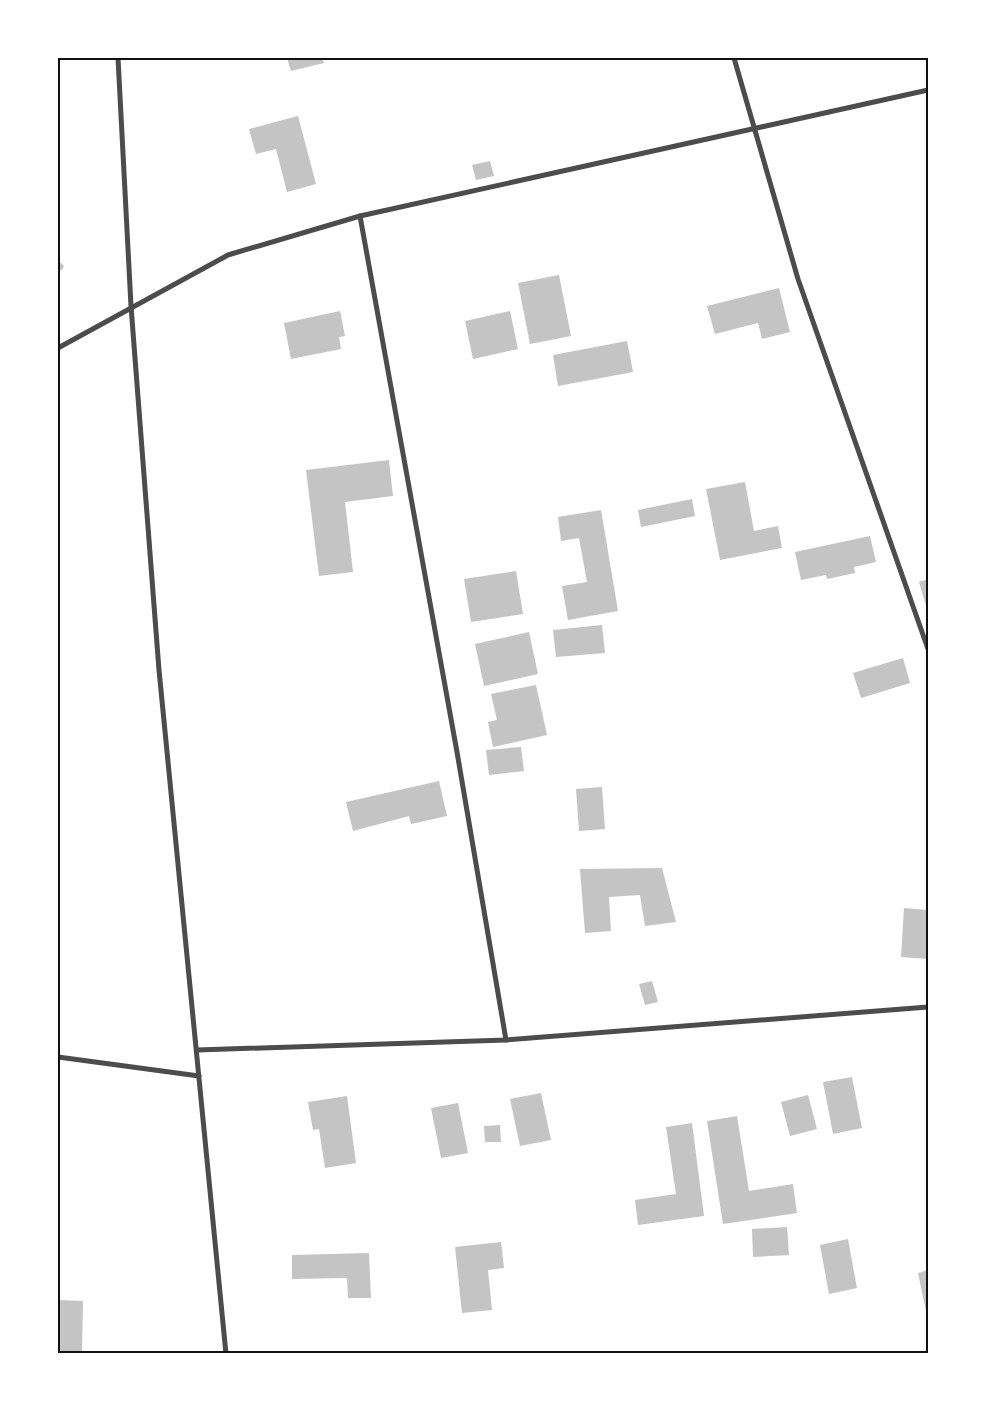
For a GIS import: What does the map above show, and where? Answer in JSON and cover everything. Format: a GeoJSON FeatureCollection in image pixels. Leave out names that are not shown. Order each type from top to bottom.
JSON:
{"type":"FeatureCollection","features":[{"type":"Feature","properties":{"kind":"street"},"geometry":{"type":"LineString","coordinates":[[118,58],[131,306],[159,670],[226,1354]]}},
{"type":"Feature","properties":{"kind":"street"},"geometry":{"type":"LineString","coordinates":[[734,58],[798,279],[928,649]]}},
{"type":"Feature","properties":{"kind":"street"},"geometry":{"type":"LineString","coordinates":[[58,348],[131,306],[228,255],[360,216],[928,90]]}},
{"type":"Feature","properties":{"kind":"street"},"geometry":{"type":"LineString","coordinates":[[360,216],[457,752],[506,1040]]}},
{"type":"Feature","properties":{"kind":"street"},"geometry":{"type":"LineString","coordinates":[[197,1050],[506,1040],[928,1007]]}},
{"type":"Feature","properties":{"kind":"street"},"geometry":{"type":"LineString","coordinates":[[58,1057],[199,1076]]}},
{"type":"Feature","properties":{"kind":"building"},"geometry":{"type":"Polygon","coordinates":[[[287,58],[322,58],[324,63],[291,71],[287,58]]]}},
{"type":"Feature","properties":{"kind":"building"},"geometry":{"type":"Polygon","coordinates":[[[298,116],[316,184],[287,192],[276,149],[256,154],[249,129],[298,116]]]}},
{"type":"Feature","properties":{"kind":"building"},"geometry":{"type":"Polygon","coordinates":[[[490,161],[494,176],[476,180],[472,165],[490,161]]]}},
{"type":"Feature","properties":{"kind":"building"},"geometry":{"type":"Polygon","coordinates":[[[58,260],[64,266],[62,270],[58,271],[58,260]]]}},
{"type":"Feature","properties":{"kind":"building"},"geometry":{"type":"Polygon","coordinates":[[[559,275],[571,336],[530,344],[518,283],[559,275]]]}},
{"type":"Feature","properties":{"kind":"building"},"geometry":{"type":"Polygon","coordinates":[[[779,288],[790,332],[762,339],[758,323],[715,334],[707,306],[779,288]]]}},
{"type":"Feature","properties":{"kind":"building"},"geometry":{"type":"Polygon","coordinates":[[[340,311],[345,336],[339,337],[341,349],[291,359],[284,323],[340,311]]]}},
{"type":"Feature","properties":{"kind":"building"},"geometry":{"type":"Polygon","coordinates":[[[510,311],[518,349],[473,359],[465,321],[510,311]]]}},
{"type":"Feature","properties":{"kind":"building"},"geometry":{"type":"Polygon","coordinates":[[[627,341],[633,372],[558,386],[553,355],[627,341]]]}},
{"type":"Feature","properties":{"kind":"building"},"geometry":{"type":"Polygon","coordinates":[[[389,460],[393,496],[345,502],[353,572],[319,576],[306,470],[389,460]]]}},
{"type":"Feature","properties":{"kind":"building"},"geometry":{"type":"Polygon","coordinates":[[[745,482],[754,531],[778,526],[782,548],[720,560],[706,489],[745,482]]]}},
{"type":"Feature","properties":{"kind":"building"},"geometry":{"type":"Polygon","coordinates":[[[692,499],[695,516],[641,527],[638,510],[692,499]]]}},
{"type":"Feature","properties":{"kind":"building"},"geometry":{"type":"Polygon","coordinates":[[[601,510],[618,611],[568,620],[562,586],[587,582],[579,538],[561,541],[558,517],[601,510]]]}},
{"type":"Feature","properties":{"kind":"building"},"geometry":{"type":"Polygon","coordinates":[[[870,536],[876,562],[854,567],[855,573],[827,579],[826,575],[801,580],[795,552],[870,536]]]}},
{"type":"Feature","properties":{"kind":"building"},"geometry":{"type":"Polygon","coordinates":[[[516,571],[523,614],[471,622],[464,579],[516,571]]]}},
{"type":"Feature","properties":{"kind":"building"},"geometry":{"type":"Polygon","coordinates":[[[928,579],[928,613],[919,582],[928,579]]]}},
{"type":"Feature","properties":{"kind":"building"},"geometry":{"type":"Polygon","coordinates":[[[602,625],[605,653],[556,657],[553,630],[602,625]]]}},
{"type":"Feature","properties":{"kind":"building"},"geometry":{"type":"Polygon","coordinates":[[[529,632],[538,674],[484,686],[475,644],[529,632]]]}},
{"type":"Feature","properties":{"kind":"building"},"geometry":{"type":"Polygon","coordinates":[[[903,658],[910,683],[861,698],[853,673],[903,658]]]}},
{"type":"Feature","properties":{"kind":"building"},"geometry":{"type":"Polygon","coordinates":[[[536,685],[547,735],[493,747],[488,722],[497,720],[491,694],[536,685]]]}},
{"type":"Feature","properties":{"kind":"building"},"geometry":{"type":"Polygon","coordinates":[[[521,747],[524,771],[489,775],[486,750],[521,747]]]}},
{"type":"Feature","properties":{"kind":"building"},"geometry":{"type":"Polygon","coordinates":[[[439,781],[447,816],[411,824],[409,816],[353,831],[346,802],[439,781]]]}},
{"type":"Feature","properties":{"kind":"building"},"geometry":{"type":"Polygon","coordinates":[[[602,787],[605,829],[579,831],[576,789],[602,787]]]}},
{"type":"Feature","properties":{"kind":"building"},"geometry":{"type":"Polygon","coordinates":[[[662,868],[676,922],[645,926],[640,895],[609,897],[611,931],[585,933],[580,869],[662,868]]]}},
{"type":"Feature","properties":{"kind":"building"},"geometry":{"type":"Polygon","coordinates":[[[904,908],[928,910],[928,959],[901,957],[904,908]]]}},
{"type":"Feature","properties":{"kind":"building"},"geometry":{"type":"Polygon","coordinates":[[[652,981],[658,1002],[645,1005],[639,984],[652,981]]]}},
{"type":"Feature","properties":{"kind":"building"},"geometry":{"type":"Polygon","coordinates":[[[852,1077],[862,1128],[833,1134],[823,1082],[852,1077]]]}},
{"type":"Feature","properties":{"kind":"building"},"geometry":{"type":"Polygon","coordinates":[[[541,1093],[551,1140],[520,1146],[510,1099],[541,1093]]]}},
{"type":"Feature","properties":{"kind":"building"},"geometry":{"type":"Polygon","coordinates":[[[808,1095],[817,1129],[790,1136],[781,1102],[808,1095]]]}},
{"type":"Feature","properties":{"kind":"building"},"geometry":{"type":"Polygon","coordinates":[[[347,1096],[356,1163],[325,1168],[319,1129],[313,1130],[308,1102],[347,1096]]]}},
{"type":"Feature","properties":{"kind":"building"},"geometry":{"type":"Polygon","coordinates":[[[458,1103],[468,1153],[441,1158],[431,1108],[458,1103]]]}},
{"type":"Feature","properties":{"kind":"building"},"geometry":{"type":"Polygon","coordinates":[[[737,1116],[749,1191],[793,1184],[797,1213],[723,1224],[707,1121],[737,1116]]]}},
{"type":"Feature","properties":{"kind":"building"},"geometry":{"type":"Polygon","coordinates":[[[692,1123],[704,1216],[638,1225],[635,1200],[676,1194],[666,1127],[692,1123]]]}},
{"type":"Feature","properties":{"kind":"building"},"geometry":{"type":"Polygon","coordinates":[[[500,1125],[501,1142],[485,1142],[484,1126],[500,1125]]]}},
{"type":"Feature","properties":{"kind":"building"},"geometry":{"type":"Polygon","coordinates":[[[787,1227],[789,1255],[753,1257],[752,1229],[787,1227]]]}},
{"type":"Feature","properties":{"kind":"building"},"geometry":{"type":"Polygon","coordinates":[[[848,1239],[857,1288],[829,1294],[820,1245],[848,1239]]]}},
{"type":"Feature","properties":{"kind":"building"},"geometry":{"type":"Polygon","coordinates":[[[501,1242],[504,1268],[488,1270],[492,1310],[462,1313],[455,1247],[501,1242]]]}},
{"type":"Feature","properties":{"kind":"building"},"geometry":{"type":"Polygon","coordinates":[[[369,1253],[371,1298],[348,1298],[347,1278],[292,1279],[292,1255],[369,1253]]]}},
{"type":"Feature","properties":{"kind":"building"},"geometry":{"type":"Polygon","coordinates":[[[928,1270],[928,1321],[918,1273],[928,1270]]]}},
{"type":"Feature","properties":{"kind":"building"},"geometry":{"type":"Polygon","coordinates":[[[58,1300],[83,1301],[82,1354],[58,1354],[58,1300]]]}}]}
